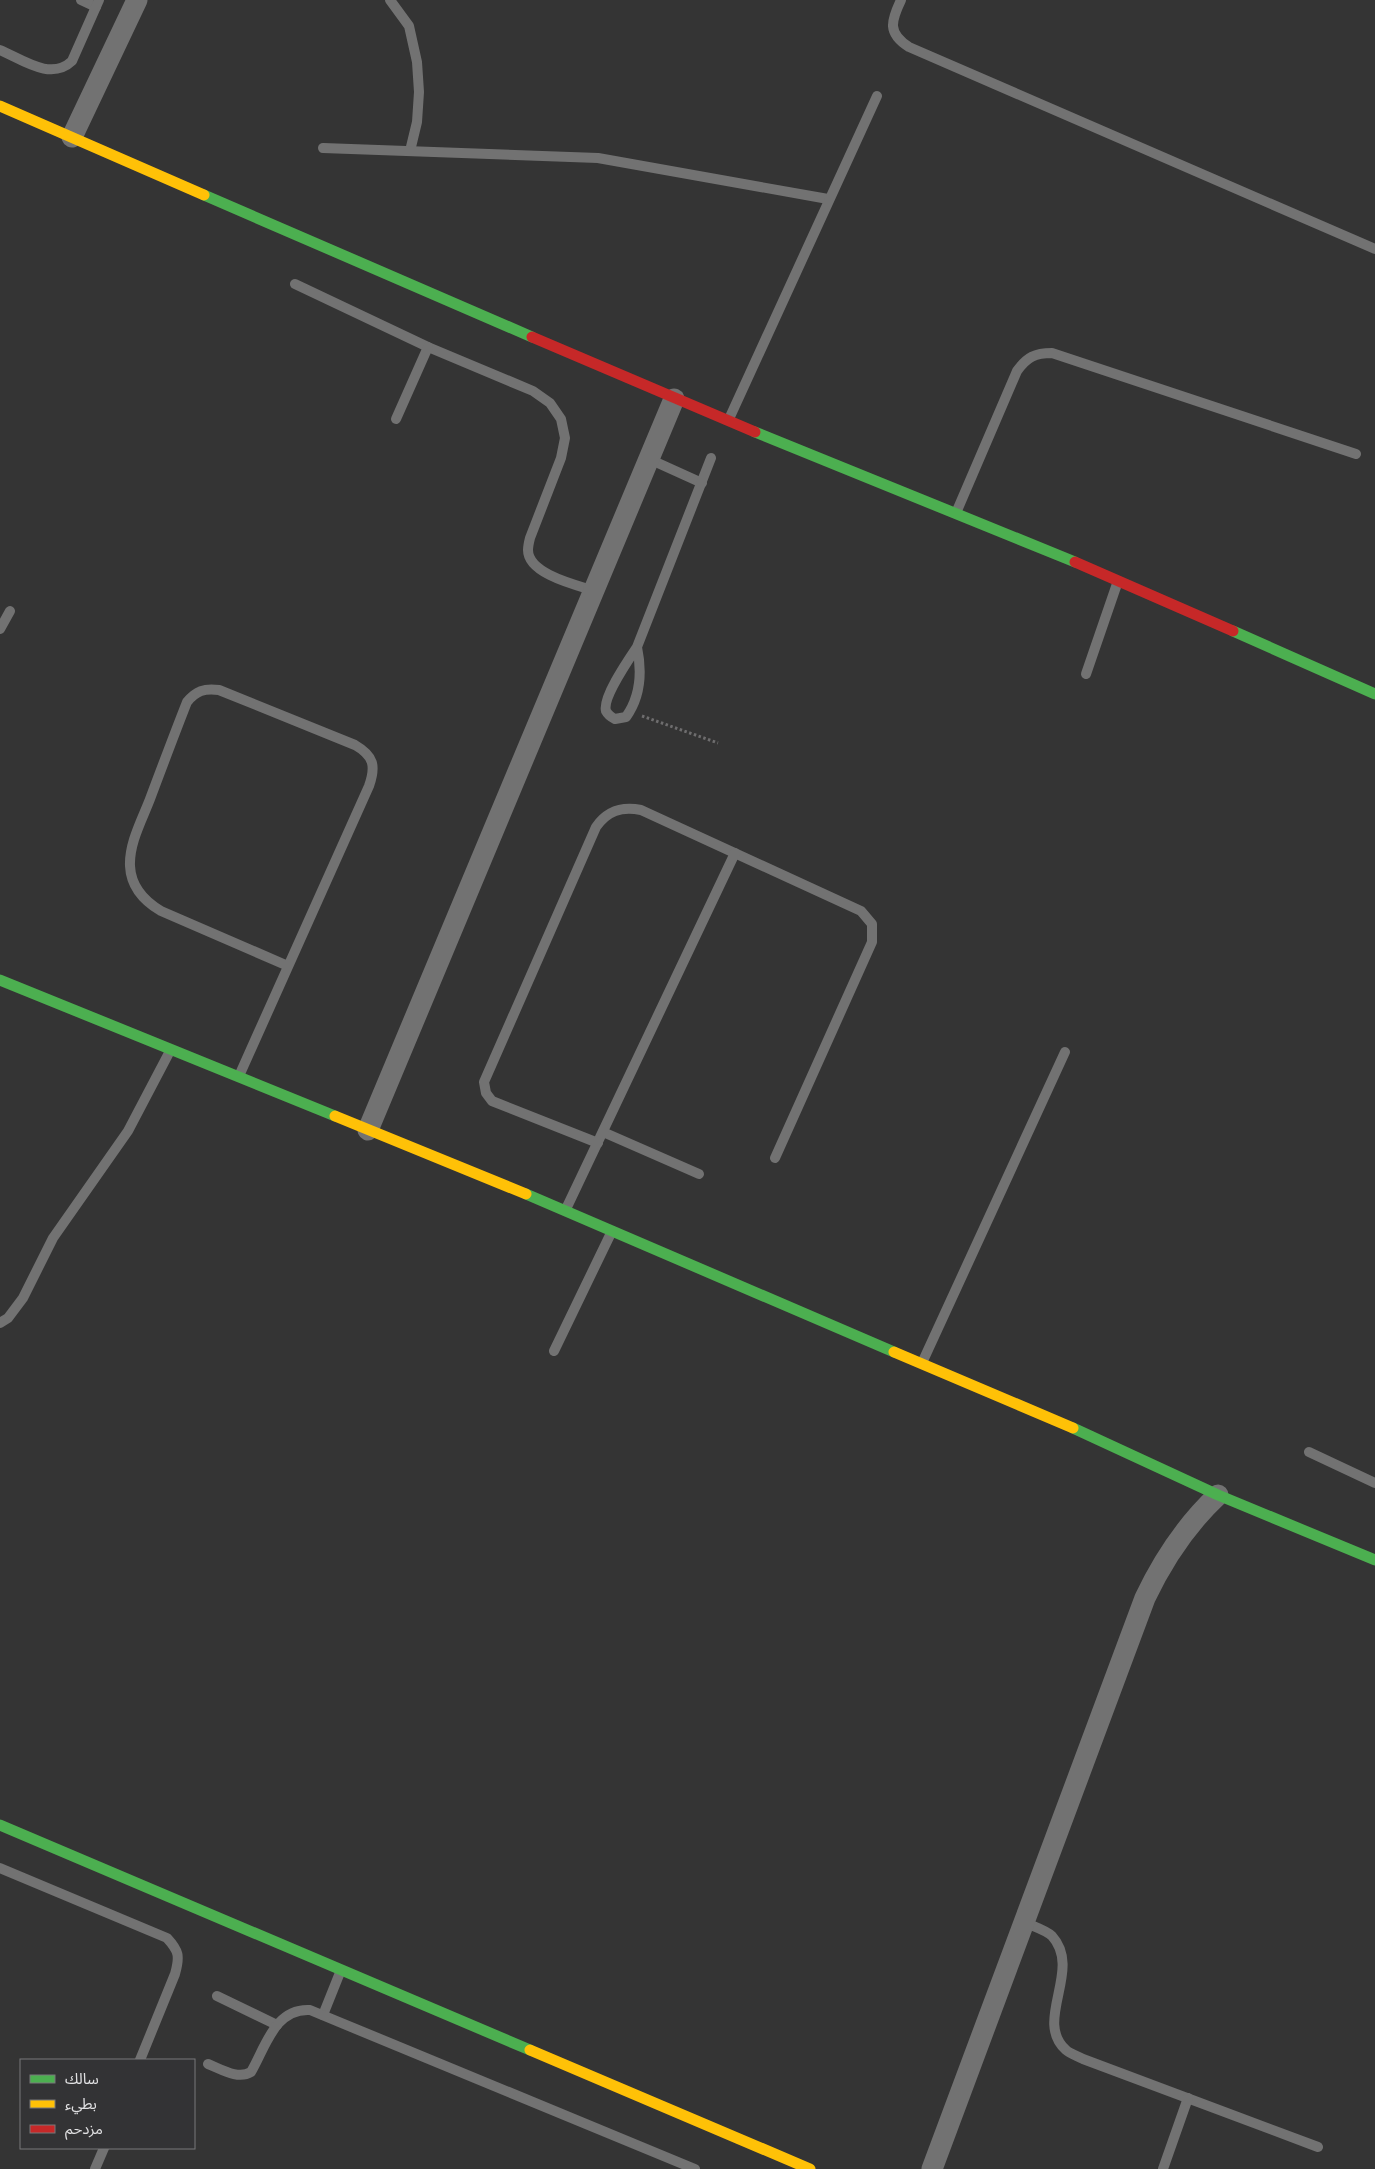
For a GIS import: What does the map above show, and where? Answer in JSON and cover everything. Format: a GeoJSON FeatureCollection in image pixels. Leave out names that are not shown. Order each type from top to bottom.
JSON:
{"type":"FeatureCollection","features":[{"type":"Feature","properties":{"kind":"street"},"geometry":{"type":"LineString","coordinates":[[72,137],[137,0]]}},
{"type":"Feature","properties":{"kind":"street"},"geometry":{"type":"LineString","coordinates":[[0,106],[674,399],[1118,580],[1375,694]]}},
{"type":"Feature","properties":{"kind":"street"},"geometry":{"type":"LineString","coordinates":[[368,1130],[674,399]]}},
{"type":"Feature","properties":{"kind":"street"},"geometry":{"type":"LineString","coordinates":[[0,980],[566,1210],[1079,1431],[1218,1495],[1375,1558]]}},
{"type":"Feature","properties":{"kind":"street"},"geometry":{"type":"LineString","coordinates":[[932,2169],[1145,1598],[1168,1553],[1183,1532],[1218,1495]]}},
{"type":"Feature","properties":{"kind":"street"},"geometry":{"type":"LineString","coordinates":[[0,1825],[810,2169]]}},
{"type":"Feature","properties":{"kind":"lane"},"geometry":{"type":"LineString","coordinates":[[0,50],[53,71],[65,68],[72,61],[97,3],[81,0]]}},
{"type":"Feature","properties":{"kind":"lane"},"geometry":{"type":"LineString","coordinates":[[390,0],[409,26],[417,62],[418,106],[410,151]]}},
{"type":"Feature","properties":{"kind":"lane"},"geometry":{"type":"LineString","coordinates":[[901,0],[892,20],[893,31],[899,40],[909,47],[1375,249]]}},
{"type":"Feature","properties":{"kind":"lane"},"geometry":{"type":"LineString","coordinates":[[729,420],[828,199],[877,96]]}},
{"type":"Feature","properties":{"kind":"lane"},"geometry":{"type":"LineString","coordinates":[[323,148],[598,158],[828,199]]}},
{"type":"Feature","properties":{"kind":"lane"},"geometry":{"type":"LineString","coordinates":[[295,284],[428,347],[533,391],[550,402],[561,419],[565,438],[561,458],[530,538],[528,551],[532,563],[542,571],[595,591]]}},
{"type":"Feature","properties":{"kind":"lane"},"geometry":{"type":"LineString","coordinates":[[396,419],[428,347]]}},
{"type":"Feature","properties":{"kind":"lane"},"geometry":{"type":"LineString","coordinates":[[956,514],[1017,371],[1026,359],[1038,353],[1052,353],[1356,454]]}},
{"type":"Feature","properties":{"kind":"lane"},"geometry":{"type":"LineString","coordinates":[[637,647],[640,660],[639,686],[630,711],[620,719],[614,719],[610,716],[606,706],[621,673],[637,647],[712,458]]}},
{"type":"Feature","properties":{"kind":"lane"},"geometry":{"type":"LineString","coordinates":[[649,459],[702,483]]}},
{"type":"Feature","properties":{"kind":"lane"},"geometry":{"type":"LineString","coordinates":[[1086,674],[1118,580]]}},
{"type":"Feature","properties":{"kind":"lane"},"geometry":{"type":"LineString","coordinates":[[0,629],[10,611]]}},
{"type":"Feature","properties":{"kind":"lane"},"geometry":{"type":"LineString","coordinates":[[238,1077],[288,966],[369,786],[373,774],[372,762],[366,751],[355,744],[218,690],[200,691],[187,702],[134,840],[130,865],[133,880],[139,893],[148,904],[288,966]]}},
{"type":"Feature","properties":{"kind":"lane"},"geometry":{"type":"LineString","coordinates":[[598,1143],[492,1101],[486,1092],[484,1082],[596,827],[602,818],[610,812],[620,808],[631,808],[641,810],[861,910],[872,924],[874,933],[872,942],[775,1158]]}},
{"type":"Feature","properties":{"kind":"lane"},"geometry":{"type":"LineString","coordinates":[[566,1210],[735,853]]}},
{"type":"Feature","properties":{"kind":"lane"},"geometry":{"type":"LineString","coordinates":[[0,1323],[8,1318],[24,1298],[52,1238],[128,1131],[171,1050]]}},
{"type":"Feature","properties":{"kind":"lane"},"geometry":{"type":"LineString","coordinates":[[922,1364],[1065,1052]]}},
{"type":"Feature","properties":{"kind":"lane"},"geometry":{"type":"LineString","coordinates":[[603,1132],[699,1174]]}},
{"type":"Feature","properties":{"kind":"lane"},"geometry":{"type":"LineString","coordinates":[[554,1351],[612,1230]]}},
{"type":"Feature","properties":{"kind":"lane"},"geometry":{"type":"LineString","coordinates":[[1309,1452],[1375,1483]]}},
{"type":"Feature","properties":{"kind":"lane"},"geometry":{"type":"LineString","coordinates":[[0,1868],[167,1938],[176,1948],[179,1961],[175,1974],[140,2059]]}},
{"type":"Feature","properties":{"kind":"lane"},"geometry":{"type":"LineString","coordinates":[[1024,1922],[1051,1935],[1061,1950],[1063,1968],[1054,2014],[1055,2033],[1066,2050],[1318,2148]]}},
{"type":"Feature","properties":{"kind":"lane"},"geometry":{"type":"LineString","coordinates":[[322,2015],[341,1969]]}},
{"type":"Feature","properties":{"kind":"lane"},"geometry":{"type":"LineString","coordinates":[[217,1996],[277,2025]]}},
{"type":"Feature","properties":{"kind":"lane"},"geometry":{"type":"LineString","coordinates":[[208,2064],[237,2075],[247,2075],[251,2072],[283,2017],[301,2010],[310,2010],[695,2169]]}},
{"type":"Feature","properties":{"kind":"lane"},"geometry":{"type":"LineString","coordinates":[[1163,2169],[1188,2098]]}},
{"type":"Feature","properties":{"kind":"lane"},"geometry":{"type":"LineString","coordinates":[[95,2169],[104,2149]]}},
{"type":"Feature","properties":{"kind":"path"},"geometry":{"type":"LineString","coordinates":[[630,711],[718,743]]}},
{"type":"Feature","properties":{"kind":"traffic: fast"},"geometry":{"type":"LineString","coordinates":[[204,195],[532,337]]}},
{"type":"Feature","properties":{"kind":"traffic: fast"},"geometry":{"type":"LineString","coordinates":[[755,432],[1075,562]]}},
{"type":"Feature","properties":{"kind":"traffic: fast"},"geometry":{"type":"LineString","coordinates":[[1233,631],[1375,694]]}},
{"type":"Feature","properties":{"kind":"traffic: fast"},"geometry":{"type":"LineString","coordinates":[[0,980],[335,1116]]}},
{"type":"Feature","properties":{"kind":"traffic: fast"},"geometry":{"type":"LineString","coordinates":[[526,1194],[894,1352]]}},
{"type":"Feature","properties":{"kind":"traffic: fast"},"geometry":{"type":"LineString","coordinates":[[1073,1428],[1218,1495],[1375,1560]]}},
{"type":"Feature","properties":{"kind":"traffic: fast"},"geometry":{"type":"LineString","coordinates":[[0,1825],[530,2050]]}},
{"type":"Feature","properties":{"kind":"traffic: slow"},"geometry":{"type":"LineString","coordinates":[[0,106],[204,195]]}},
{"type":"Feature","properties":{"kind":"traffic: slow"},"geometry":{"type":"LineString","coordinates":[[335,1116],[526,1194]]}},
{"type":"Feature","properties":{"kind":"traffic: slow"},"geometry":{"type":"LineString","coordinates":[[894,1352],[1073,1428]]}},
{"type":"Feature","properties":{"kind":"traffic: slow"},"geometry":{"type":"LineString","coordinates":[[530,2050],[810,2169]]}},
{"type":"Feature","properties":{"kind":"traffic: jam"},"geometry":{"type":"LineString","coordinates":[[532,337],[755,432]]}},
{"type":"Feature","properties":{"kind":"traffic: jam"},"geometry":{"type":"LineString","coordinates":[[1075,562],[1233,631]]}}]}
